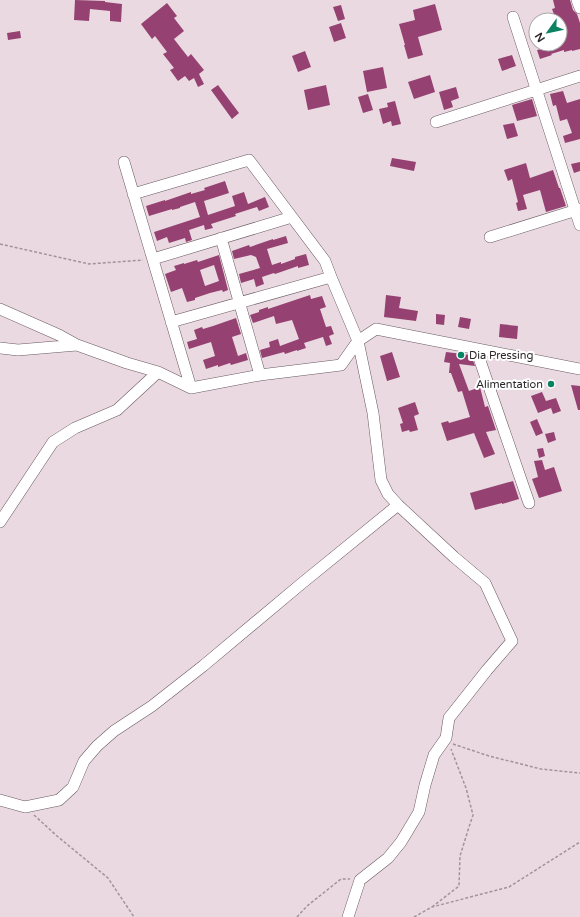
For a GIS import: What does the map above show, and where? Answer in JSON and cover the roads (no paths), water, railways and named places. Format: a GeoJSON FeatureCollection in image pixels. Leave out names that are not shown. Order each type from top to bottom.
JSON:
{"type":"FeatureCollection","features":[{"type":"Feature","properties":{"kind":"street"},"geometry":{"type":"LineString","coordinates":[[577,0],[580,8]]}},
{"type":"Feature","properties":{"kind":"street"},"geometry":{"type":"LineString","coordinates":[[513,17],[578,209],[580,225]]}},
{"type":"Feature","properties":{"kind":"street"},"geometry":{"type":"LineString","coordinates":[[436,122],[580,76]]}},
{"type":"Feature","properties":{"kind":"street"},"geometry":{"type":"LineString","coordinates":[[133,194],[249,160],[325,260],[330,277],[358,341],[373,413],[381,480],[388,494],[454,557],[485,583],[512,641],[449,718],[446,738],[434,755],[419,812],[401,842],[388,858],[360,880],[348,917]]}},
{"type":"Feature","properties":{"kind":"street"},"geometry":{"type":"LineString","coordinates":[[124,162],[191,388]]}},
{"type":"Feature","properties":{"kind":"street"},"geometry":{"type":"LineString","coordinates":[[490,237],[578,209]]}},
{"type":"Feature","properties":{"kind":"street"},"geometry":{"type":"LineString","coordinates":[[153,259],[292,217]]}},
{"type":"Feature","properties":{"kind":"street"},"geometry":{"type":"LineString","coordinates":[[221,238],[260,375]]}},
{"type":"Feature","properties":{"kind":"street"},"geometry":{"type":"LineString","coordinates":[[171,322],[330,277]]}},
{"type":"Feature","properties":{"kind":"street"},"geometry":{"type":"LineString","coordinates":[[0,309],[60,335],[77,345],[127,363],[158,372],[191,388],[260,375],[341,365],[358,341],[376,329],[580,369]]}},
{"type":"Feature","properties":{"kind":"street"},"geometry":{"type":"LineString","coordinates":[[0,348],[18,350],[77,345]]}},
{"type":"Feature","properties":{"kind":"street"},"geometry":{"type":"LineString","coordinates":[[476,349],[529,503]]}},
{"type":"Feature","properties":{"kind":"street"},"geometry":{"type":"LineString","coordinates":[[0,522],[53,442],[75,428],[117,410],[158,372]]}},
{"type":"Feature","properties":{"kind":"street"},"geometry":{"type":"LineString","coordinates":[[0,800],[25,807],[59,800],[73,787],[84,761],[97,746],[114,731],[152,706],[203,666],[398,505]]}},
{"type":"Feature","properties":{"kind":"place","name":"Dia Pressing"},"geometry":{"type":"Point","coordinates":[461,355]}},
{"type":"Feature","properties":{"kind":"place","name":"Alimentation"},"geometry":{"type":"Point","coordinates":[551,384]}}]}
